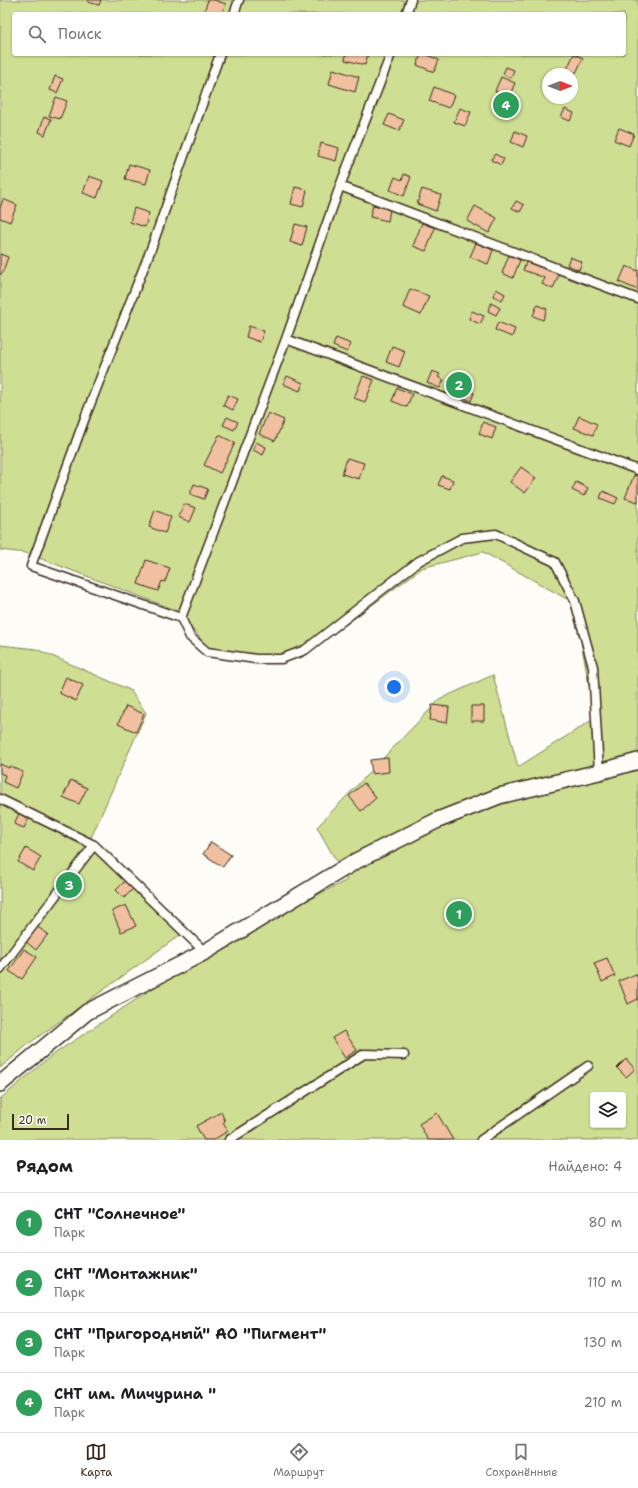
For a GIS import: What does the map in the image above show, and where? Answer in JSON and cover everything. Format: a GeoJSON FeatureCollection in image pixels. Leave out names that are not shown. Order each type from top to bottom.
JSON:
{"type":"FeatureCollection","features":[{"type":"Feature","properties":{"kind":"street"},"geometry":{"type":"LineString","coordinates":[[0,1084],[87,1012],[205,952],[356,861],[438,820],[499,796],[638,761]]}},
{"type":"Feature","properties":{"kind":"lane"},"geometry":{"type":"LineString","coordinates":[[235,12],[239,0]]}},
{"type":"Feature","properties":{"kind":"lane"},"geometry":{"type":"LineString","coordinates":[[407,12],[411,0]]}},
{"type":"Feature","properties":{"kind":"lane"},"geometry":{"type":"LineString","coordinates":[[181,618],[31,566],[86,415],[151,249],[219,56]]}},
{"type":"Feature","properties":{"kind":"lane"},"geometry":{"type":"LineString","coordinates":[[389,56],[340,186],[286,339],[181,618],[190,638],[206,652],[256,659],[281,659],[305,650],[420,561],[462,538],[496,534],[555,562],[575,601],[593,667],[599,772]]}},
{"type":"Feature","properties":{"kind":"lane"},"geometry":{"type":"LineString","coordinates":[[340,186],[638,299]]}},
{"type":"Feature","properties":{"kind":"lane"},"geometry":{"type":"LineString","coordinates":[[286,339],[638,470]]}},
{"type":"Feature","properties":{"kind":"lane"},"geometry":{"type":"LineString","coordinates":[[0,799],[94,844],[205,952]]}},
{"type":"Feature","properties":{"kind":"lane"},"geometry":{"type":"LineString","coordinates":[[0,969],[94,844]]}},
{"type":"Feature","properties":{"kind":"lane"},"geometry":{"type":"LineString","coordinates":[[229,1140],[364,1054],[404,1056]]}},
{"type":"Feature","properties":{"kind":"lane"},"geometry":{"type":"LineString","coordinates":[[481,1140],[588,1066]]}},
{"type":"Feature","properties":{"kind":"green space"},"geometry":{"type":"Polygon","coordinates":[[[0,0],[638,0],[638,1140],[0,1140],[0,1099],[51,1056],[212,949],[347,880],[317,827],[440,699],[493,675],[518,767],[595,718],[574,603],[483,552],[422,568],[301,658],[214,656],[196,633],[173,609],[26,553],[0,550],[0,0]]]}},
{"type":"Feature","properties":{"kind":"green space"},"geometry":{"type":"Polygon","coordinates":[[[0,645],[36,649],[130,690],[146,713],[90,840],[187,930],[31,1042],[0,1068],[0,645]]]}},
{"type":"Feature","properties":{"kind":"building"},"geometry":{"type":"Polygon","coordinates":[[[88,0],[101,0],[99,5],[88,2],[88,0]]]}},
{"type":"Feature","properties":{"kind":"building"},"geometry":{"type":"Polygon","coordinates":[[[208,0],[214,0],[226,4],[223,12],[204,12],[208,0]]]}},
{"type":"Feature","properties":{"kind":"building"},"geometry":{"type":"Polygon","coordinates":[[[346,56],[367,56],[365,65],[345,60],[346,56]]]}},
{"type":"Feature","properties":{"kind":"building"},"geometry":{"type":"Polygon","coordinates":[[[420,56],[430,56],[439,60],[434,72],[417,65],[420,56]]]}},
{"type":"Feature","properties":{"kind":"building"},"geometry":{"type":"Polygon","coordinates":[[[573,56],[583,58],[578,69],[567,68],[573,56]]]}},
{"type":"Feature","properties":{"kind":"building"},"geometry":{"type":"Polygon","coordinates":[[[506,67],[514,70],[511,78],[503,74],[506,67]]]}},
{"type":"Feature","properties":{"kind":"building"},"geometry":{"type":"Polygon","coordinates":[[[333,69],[359,77],[355,92],[329,84],[333,69]]]}},
{"type":"Feature","properties":{"kind":"building"},"geometry":{"type":"Polygon","coordinates":[[[55,76],[63,79],[57,93],[50,90],[55,76]]]}},
{"type":"Feature","properties":{"kind":"building"},"geometry":{"type":"Polygon","coordinates":[[[501,77],[515,83],[509,97],[495,91],[501,77]]]}},
{"type":"Feature","properties":{"kind":"building"},"geometry":{"type":"Polygon","coordinates":[[[434,87],[454,95],[449,108],[429,101],[434,87]]]}},
{"type":"Feature","properties":{"kind":"building"},"geometry":{"type":"Polygon","coordinates":[[[56,97],[67,101],[60,119],[49,116],[56,97]]]}},
{"type":"Feature","properties":{"kind":"building"},"geometry":{"type":"Polygon","coordinates":[[[460,108],[471,112],[465,126],[454,122],[460,108]]]}},
{"type":"Feature","properties":{"kind":"building"},"geometry":{"type":"Polygon","coordinates":[[[565,109],[574,113],[570,121],[561,117],[565,109]]]}},
{"type":"Feature","properties":{"kind":"building"},"geometry":{"type":"Polygon","coordinates":[[[389,114],[404,120],[399,131],[384,125],[389,114]]]}},
{"type":"Feature","properties":{"kind":"building"},"geometry":{"type":"Polygon","coordinates":[[[44,117],[51,119],[45,135],[39,132],[44,117]]]}},
{"type":"Feature","properties":{"kind":"building"},"geometry":{"type":"Polygon","coordinates":[[[619,128],[634,134],[629,146],[614,140],[619,128]]]}},
{"type":"Feature","properties":{"kind":"building"},"geometry":{"type":"Polygon","coordinates":[[[515,131],[527,136],[523,147],[511,142],[515,131]]]}},
{"type":"Feature","properties":{"kind":"building"},"geometry":{"type":"Polygon","coordinates":[[[321,143],[339,148],[336,161],[318,156],[321,143]]]}},
{"type":"Feature","properties":{"kind":"building"},"geometry":{"type":"Polygon","coordinates":[[[495,154],[504,159],[501,165],[491,160],[495,154]]]}},
{"type":"Feature","properties":{"kind":"building"},"geometry":{"type":"Polygon","coordinates":[[[129,164],[150,170],[146,184],[125,179],[129,164]]]}},
{"type":"Feature","properties":{"kind":"building"},"geometry":{"type":"Polygon","coordinates":[[[404,174],[411,177],[404,196],[390,190],[395,177],[402,180],[404,174]]]}},
{"type":"Feature","properties":{"kind":"building"},"geometry":{"type":"Polygon","coordinates":[[[89,176],[103,181],[97,198],[83,193],[89,176]]]}},
{"type":"Feature","properties":{"kind":"building"},"geometry":{"type":"Polygon","coordinates":[[[295,187],[307,190],[303,207],[291,204],[295,187]]]}},
{"type":"Feature","properties":{"kind":"building"},"geometry":{"type":"Polygon","coordinates":[[[422,189],[441,195],[436,211],[417,204],[422,189]]]}},
{"type":"Feature","properties":{"kind":"building"},"geometry":{"type":"Polygon","coordinates":[[[3,199],[17,205],[10,222],[0,218],[0,208],[3,199]]]}},
{"type":"Feature","properties":{"kind":"building"},"geometry":{"type":"Polygon","coordinates":[[[516,201],[524,205],[520,212],[512,208],[516,201]]]}},
{"type":"Feature","properties":{"kind":"building"},"geometry":{"type":"Polygon","coordinates":[[[373,205],[390,209],[388,221],[370,217],[373,205]]]}},
{"type":"Feature","properties":{"kind":"building"},"geometry":{"type":"Polygon","coordinates":[[[475,206],[497,218],[489,233],[467,221],[475,206]]]}},
{"type":"Feature","properties":{"kind":"building"},"geometry":{"type":"Polygon","coordinates":[[[134,208],[149,213],[145,227],[130,222],[134,208]]]}},
{"type":"Feature","properties":{"kind":"building"},"geometry":{"type":"Polygon","coordinates":[[[422,223],[435,228],[426,251],[413,246],[422,223]]]}},
{"type":"Feature","properties":{"kind":"building"},"geometry":{"type":"Polygon","coordinates":[[[295,224],[307,227],[302,246],[290,242],[295,224]]]}},
{"type":"Feature","properties":{"kind":"building"},"geometry":{"type":"Polygon","coordinates":[[[476,243],[493,250],[488,264],[470,257],[476,243]]]}},
{"type":"Feature","properties":{"kind":"building"},"geometry":{"type":"Polygon","coordinates":[[[0,254],[8,257],[2,274],[0,274],[0,254]]]}},
{"type":"Feature","properties":{"kind":"building"},"geometry":{"type":"Polygon","coordinates":[[[509,255],[520,260],[513,278],[502,273],[509,255]]]}},
{"type":"Feature","properties":{"kind":"building"},"geometry":{"type":"Polygon","coordinates":[[[570,257],[582,262],[579,270],[567,265],[570,257]]]}},
{"type":"Feature","properties":{"kind":"building"},"geometry":{"type":"Polygon","coordinates":[[[527,260],[559,274],[553,289],[542,284],[545,278],[523,270],[527,260]]]}},
{"type":"Feature","properties":{"kind":"building"},"geometry":{"type":"Polygon","coordinates":[[[626,266],[638,271],[638,290],[619,282],[626,266]]]}},
{"type":"Feature","properties":{"kind":"building"},"geometry":{"type":"Polygon","coordinates":[[[410,289],[429,296],[421,315],[403,307],[410,289]]]}},
{"type":"Feature","properties":{"kind":"building"},"geometry":{"type":"Polygon","coordinates":[[[496,289],[505,294],[502,300],[493,296],[496,289]]]}},
{"type":"Feature","properties":{"kind":"building"},"geometry":{"type":"Polygon","coordinates":[[[491,303],[500,308],[496,315],[488,311],[491,303]]]}},
{"type":"Feature","properties":{"kind":"building"},"geometry":{"type":"Polygon","coordinates":[[[537,305],[547,309],[543,320],[533,316],[537,305]]]}},
{"type":"Feature","properties":{"kind":"building"},"geometry":{"type":"Polygon","coordinates":[[[472,311],[484,316],[480,324],[469,319],[472,311]]]}},
{"type":"Feature","properties":{"kind":"building"},"geometry":{"type":"Polygon","coordinates":[[[498,322],[515,329],[512,337],[495,330],[498,322]]]}},
{"type":"Feature","properties":{"kind":"building"},"geometry":{"type":"Polygon","coordinates":[[[249,326],[264,331],[260,342],[246,337],[249,326]]]}},
{"type":"Feature","properties":{"kind":"building"},"geometry":{"type":"Polygon","coordinates":[[[336,338],[351,344],[347,352],[333,346],[336,338]]]}},
{"type":"Feature","properties":{"kind":"building"},"geometry":{"type":"Polygon","coordinates":[[[392,346],[405,351],[399,367],[386,362],[392,346]]]}},
{"type":"Feature","properties":{"kind":"building"},"geometry":{"type":"Polygon","coordinates":[[[432,371],[440,374],[438,377],[444,380],[440,388],[427,383],[432,371]]]}},
{"type":"Feature","properties":{"kind":"building"},"geometry":{"type":"Polygon","coordinates":[[[287,376],[303,383],[300,391],[283,384],[287,376]]]}},
{"type":"Feature","properties":{"kind":"building"},"geometry":{"type":"Polygon","coordinates":[[[363,376],[374,380],[365,402],[354,398],[363,376]]]}},
{"type":"Feature","properties":{"kind":"building"},"geometry":{"type":"Polygon","coordinates":[[[460,386],[474,393],[471,401],[457,394],[460,386]]]}},
{"type":"Feature","properties":{"kind":"building"},"geometry":{"type":"Polygon","coordinates":[[[397,388],[412,394],[407,407],[392,401],[397,388]]]}},
{"type":"Feature","properties":{"kind":"building"},"geometry":{"type":"Polygon","coordinates":[[[228,395],[238,399],[233,410],[223,405],[228,395]]]}},
{"type":"Feature","properties":{"kind":"building"},"geometry":{"type":"Polygon","coordinates":[[[268,413],[284,420],[275,441],[259,434],[268,413]]]}},
{"type":"Feature","properties":{"kind":"building"},"geometry":{"type":"Polygon","coordinates":[[[579,416],[597,424],[593,435],[574,428],[579,416]]]}},
{"type":"Feature","properties":{"kind":"building"},"geometry":{"type":"Polygon","coordinates":[[[227,417],[238,422],[234,430],[223,425],[227,417]]]}},
{"type":"Feature","properties":{"kind":"building"},"geometry":{"type":"Polygon","coordinates":[[[483,422],[496,427],[492,439],[479,434],[483,422]]]}},
{"type":"Feature","properties":{"kind":"building"},"geometry":{"type":"Polygon","coordinates":[[[219,435],[235,443],[220,473],[204,465],[219,435]]]}},
{"type":"Feature","properties":{"kind":"building"},"geometry":{"type":"Polygon","coordinates":[[[256,442],[266,447],[263,455],[253,450],[256,442]]]}},
{"type":"Feature","properties":{"kind":"building"},"geometry":{"type":"Polygon","coordinates":[[[347,458],[364,463],[359,479],[342,474],[347,458]]]}},
{"type":"Feature","properties":{"kind":"building"},"geometry":{"type":"Polygon","coordinates":[[[521,467],[536,478],[525,493],[510,482],[521,467]]]}},
{"type":"Feature","properties":{"kind":"building"},"geometry":{"type":"Polygon","coordinates":[[[634,475],[638,477],[638,502],[625,498],[634,475]]]}},
{"type":"Feature","properties":{"kind":"building"},"geometry":{"type":"Polygon","coordinates":[[[442,476],[453,480],[450,489],[438,485],[442,476]]]}},
{"type":"Feature","properties":{"kind":"building"},"geometry":{"type":"Polygon","coordinates":[[[576,482],[588,488],[584,496],[572,490],[576,482]]]}},
{"type":"Feature","properties":{"kind":"building"},"geometry":{"type":"Polygon","coordinates":[[[194,484],[208,489],[204,499],[190,494],[194,484]]]}},
{"type":"Feature","properties":{"kind":"building"},"geometry":{"type":"Polygon","coordinates":[[[603,491],[618,498],[615,504],[600,498],[603,491]]]}},
{"type":"Feature","properties":{"kind":"building"},"geometry":{"type":"Polygon","coordinates":[[[184,504],[196,508],[190,522],[178,517],[184,504]]]}},
{"type":"Feature","properties":{"kind":"building"},"geometry":{"type":"Polygon","coordinates":[[[155,510],[171,517],[165,533],[149,527],[155,510]]]}},
{"type":"Feature","properties":{"kind":"building"},"geometry":{"type":"Polygon","coordinates":[[[146,560],[170,568],[165,582],[162,581],[158,591],[138,584],[146,560]]]}},
{"type":"Feature","properties":{"kind":"building"},"geometry":{"type":"Polygon","coordinates":[[[66,677],[83,685],[76,701],[59,693],[66,677]]]}},
{"type":"Feature","properties":{"kind":"building"},"geometry":{"type":"Polygon","coordinates":[[[432,705],[449,707],[447,723],[430,720],[432,705]]]}},
{"type":"Feature","properties":{"kind":"building"},"geometry":{"type":"Polygon","coordinates":[[[126,706],[144,714],[136,732],[118,724],[126,706]]]}},
{"type":"Feature","properties":{"kind":"building"},"geometry":{"type":"Polygon","coordinates":[[[471,706],[484,706],[484,721],[471,721],[471,706]]]}},
{"type":"Feature","properties":{"kind":"building"},"geometry":{"type":"Polygon","coordinates":[[[388,758],[389,772],[372,774],[370,760],[388,758]]]}},
{"type":"Feature","properties":{"kind":"building"},"geometry":{"type":"Polygon","coordinates":[[[0,764],[9,768],[10,766],[23,772],[16,788],[3,782],[5,775],[0,773],[0,764]]]}},
{"type":"Feature","properties":{"kind":"building"},"geometry":{"type":"Polygon","coordinates":[[[71,780],[87,788],[79,804],[63,797],[71,780]]]}},
{"type":"Feature","properties":{"kind":"building"},"geometry":{"type":"Polygon","coordinates":[[[364,783],[376,798],[361,811],[349,796],[364,783]]]}},
{"type":"Feature","properties":{"kind":"building"},"geometry":{"type":"Polygon","coordinates":[[[23,805],[33,810],[24,828],[14,824],[23,805]]]}},
{"type":"Feature","properties":{"kind":"building"},"geometry":{"type":"Polygon","coordinates":[[[211,842],[231,855],[223,867],[203,854],[211,842]]]}},
{"type":"Feature","properties":{"kind":"building"},"geometry":{"type":"Polygon","coordinates":[[[26,848],[41,857],[33,871],[18,862],[26,848]]]}},
{"type":"Feature","properties":{"kind":"building"},"geometry":{"type":"Polygon","coordinates":[[[126,880],[134,888],[124,898],[116,890],[126,880]]]}},
{"type":"Feature","properties":{"kind":"building"},"geometry":{"type":"Polygon","coordinates":[[[126,905],[136,926],[121,932],[112,911],[126,905]]]}},
{"type":"Feature","properties":{"kind":"building"},"geometry":{"type":"Polygon","coordinates":[[[36,926],[48,934],[36,950],[25,941],[36,926]]]}},
{"type":"Feature","properties":{"kind":"building"},"geometry":{"type":"Polygon","coordinates":[[[24,949],[37,957],[22,979],[9,971],[24,949]]]}},
{"type":"Feature","properties":{"kind":"building"},"geometry":{"type":"Polygon","coordinates":[[[607,958],[615,976],[602,982],[594,963],[607,958]]]}},
{"type":"Feature","properties":{"kind":"building"},"geometry":{"type":"Polygon","coordinates":[[[636,974],[638,979],[638,999],[628,1004],[619,981],[636,974]]]}},
{"type":"Feature","properties":{"kind":"building"},"geometry":{"type":"Polygon","coordinates":[[[344,1031],[357,1050],[345,1058],[332,1038],[344,1031]]]}},
{"type":"Feature","properties":{"kind":"building"},"geometry":{"type":"Polygon","coordinates":[[[626,1059],[635,1069],[626,1077],[617,1068],[626,1059]]]}},
{"type":"Feature","properties":{"kind":"building"},"geometry":{"type":"Polygon","coordinates":[[[221,1112],[225,1121],[223,1123],[228,1131],[213,1140],[204,1140],[196,1126],[221,1112]]]}},
{"type":"Feature","properties":{"kind":"building"},"geometry":{"type":"Polygon","coordinates":[[[437,1113],[453,1140],[428,1140],[419,1124],[437,1113]]]}},
{"type":"Feature","properties":{"kind":"place","name":"СНТ им. Мичурина \""},"geometry":{"type":"Point","coordinates":[506,105]}},
{"type":"Feature","properties":{"kind":"place","name":"СНТ \"Монтажник\""},"geometry":{"type":"Point","coordinates":[459,385]}},
{"type":"Feature","properties":{"kind":"place","name":"СНТ \"Пригородный\" АО \"Пигмент\""},"geometry":{"type":"Point","coordinates":[69,885]}},
{"type":"Feature","properties":{"kind":"place","name":"СНТ \"Солнечное\""},"geometry":{"type":"Point","coordinates":[459,914]}}]}
